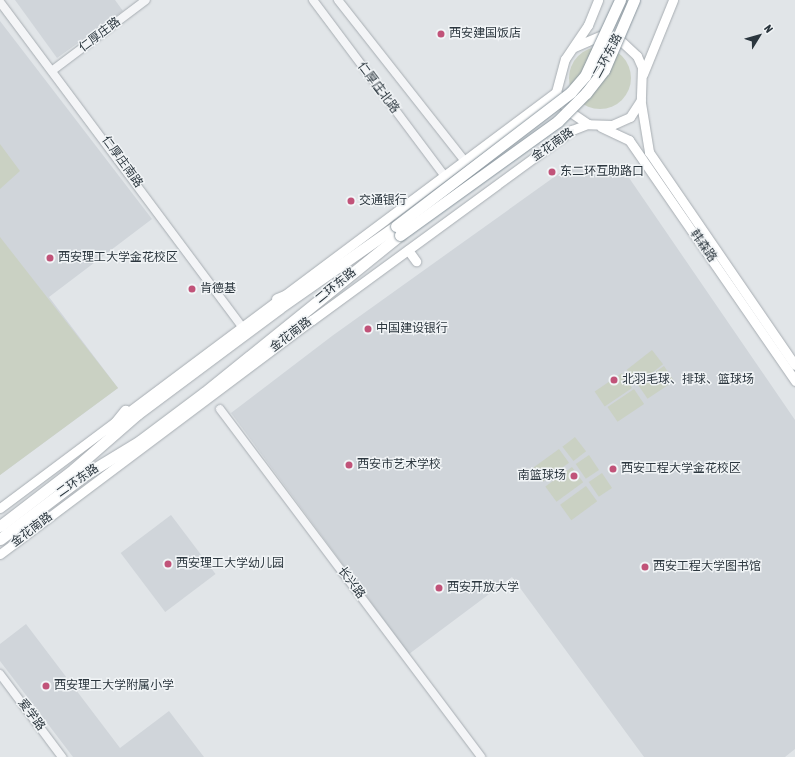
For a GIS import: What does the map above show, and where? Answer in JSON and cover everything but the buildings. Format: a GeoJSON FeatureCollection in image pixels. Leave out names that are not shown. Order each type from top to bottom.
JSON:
{"type":"FeatureCollection","features":[{"type":"Feature","properties":{"kind":"highway","name":"二环东路"},"geometry":{"type":"LineString","coordinates":[[0,539],[104,463],[140,441],[276,338],[398,231],[571,92],[585,76],[620,0]]}},
{"type":"Feature","properties":{"kind":"highway","name":"二环东路"},"geometry":{"type":"LineString","coordinates":[[0,526],[74,469],[94,449],[137,414],[317,282],[398,231],[558,121],[586,93],[604,70],[634,0]]}},
{"type":"Feature","properties":{"kind":"highway"},"geometry":{"type":"LineString","coordinates":[[277,298],[317,282]]}},
{"type":"Feature","properties":{"kind":"highway"},"geometry":{"type":"LineString","coordinates":[[252,365],[276,338]]}},
{"type":"Feature","properties":{"kind":"highway"},"geometry":{"type":"LineString","coordinates":[[94,449],[125,411]]}},
{"type":"Feature","properties":{"kind":"highway"},"geometry":{"type":"LineString","coordinates":[[104,463],[146,444]]}},
{"type":"Feature","properties":{"kind":"main road"},"geometry":{"type":"LineString","coordinates":[[0,508],[125,411],[556,92],[565,59],[588,25],[598,0]]}},
{"type":"Feature","properties":{"kind":"main road"},"geometry":{"type":"LineString","coordinates":[[642,75],[673,0]]}},
{"type":"Feature","properties":{"kind":"main road"},"geometry":{"type":"LineString","coordinates":[[556,92],[567,110],[588,124],[598,126],[612,126],[626,120],[634,114],[641,100],[642,67],[637,56],[616,38],[598,35],[574,47]]}},
{"type":"Feature","properties":{"kind":"main road","name":"韩森路"},"geometry":{"type":"LineString","coordinates":[[641,100],[649,152],[795,365]]}},
{"type":"Feature","properties":{"kind":"main road","name":"金花南路"},"geometry":{"type":"LineString","coordinates":[[0,554],[252,365],[572,130],[588,124]]}},
{"type":"Feature","properties":{"kind":"main road","name":"韩森路"},"geometry":{"type":"LineString","coordinates":[[598,126],[629,140],[795,381]]}},
{"type":"Feature","properties":{"kind":"main road"},"geometry":{"type":"LineString","coordinates":[[408,250],[416,261]]}},
{"type":"Feature","properties":{"kind":"street","name":"仁厚庄路"},"geometry":{"type":"LineString","coordinates":[[53,70],[146,0]]}},
{"type":"Feature","properties":{"kind":"street","name":"仁厚庄北路"},"geometry":{"type":"LineString","coordinates":[[313,0],[444,175]]}},
{"type":"Feature","properties":{"kind":"street","name":"仁厚庄北路"},"geometry":{"type":"LineString","coordinates":[[338,0],[464,160]]}},
{"type":"Feature","properties":{"kind":"street","name":"仁厚庄南路"},"geometry":{"type":"LineString","coordinates":[[0,2],[53,70],[241,325]]}},
{"type":"Feature","properties":{"kind":"street","name":"长兴路"},"geometry":{"type":"LineString","coordinates":[[220,409],[481,757]]}},
{"type":"Feature","properties":{"kind":"street","name":"爱学路"},"geometry":{"type":"LineString","coordinates":[[0,674],[62,757]]}},
{"type":"Feature","properties":{"kind":"shaded area"},"geometry":{"type":"Polygon","coordinates":[[[15,0],[115,0],[123,11],[57,58],[15,0]]]}},
{"type":"Feature","properties":{"kind":"shaded area","name":"西安理工大学金花校区"},"geometry":{"type":"Polygon","coordinates":[[[0,21],[152,219],[49,297],[118,388],[0,475],[0,21]]]}},
{"type":"Feature","properties":{"kind":"shaded area"},"geometry":{"type":"Polygon","coordinates":[[[600,47],[612,49],[622,56],[629,66],[631,78],[629,90],[622,100],[612,107],[600,109],[588,107],[578,100],[571,90],[569,78],[571,66],[578,56],[588,49],[600,47]]]}},
{"type":"Feature","properties":{"kind":"shaded area"},"geometry":{"type":"Polygon","coordinates":[[[0,144],[20,171],[0,189],[0,144]]]}},
{"type":"Feature","properties":{"kind":"shaded area","name":"西安工程大学金花校区"},"geometry":{"type":"Polygon","coordinates":[[[571,165],[623,169],[795,420],[795,749],[785,757],[644,757],[512,577],[409,654],[231,413],[332,336],[571,165]]]}},
{"type":"Feature","properties":{"kind":"shaded area"},"geometry":{"type":"Polygon","coordinates":[[[0,237],[118,388],[0,475],[0,237]]]}},
{"type":"Feature","properties":{"kind":"shaded area"},"geometry":{"type":"Polygon","coordinates":[[[652,350],[663,364],[638,384],[627,370],[652,350]]]}},
{"type":"Feature","properties":{"kind":"shaded area"},"geometry":{"type":"Polygon","coordinates":[[[664,366],[674,381],[648,399],[637,384],[664,366]]]}},
{"type":"Feature","properties":{"kind":"shaded area"},"geometry":{"type":"Polygon","coordinates":[[[622,373],[632,388],[605,406],[595,391],[622,373]]]}},
{"type":"Feature","properties":{"kind":"shaded area"},"geometry":{"type":"Polygon","coordinates":[[[634,389],[644,404],[618,422],[607,407],[634,389]]]}},
{"type":"Feature","properties":{"kind":"shaded area"},"geometry":{"type":"Polygon","coordinates":[[[575,437],[586,451],[573,461],[562,447],[575,437]]]}},
{"type":"Feature","properties":{"kind":"shaded area"},"geometry":{"type":"Polygon","coordinates":[[[559,449],[569,463],[543,482],[533,468],[559,449]]]}},
{"type":"Feature","properties":{"kind":"shaded area"},"geometry":{"type":"Polygon","coordinates":[[[589,455],[599,470],[586,479],[576,464],[589,455]]]}},
{"type":"Feature","properties":{"kind":"shaded area"},"geometry":{"type":"Polygon","coordinates":[[[572,467],[583,482],[556,502],[545,486],[572,467]]]}},
{"type":"Feature","properties":{"kind":"shaded area"},"geometry":{"type":"Polygon","coordinates":[[[602,473],[612,488],[599,497],[589,482],[602,473]]]}},
{"type":"Feature","properties":{"kind":"shaded area"},"geometry":{"type":"Polygon","coordinates":[[[586,486],[597,501],[571,520],[560,505],[586,486]]]}},
{"type":"Feature","properties":{"kind":"shaded area","name":"西安理工大学幼儿园"},"geometry":{"type":"Polygon","coordinates":[[[171,515],[216,574],[165,612],[121,553],[171,515]]]}},
{"type":"Feature","properties":{"kind":"shaded area","name":"西安理工大学附属小学"},"geometry":{"type":"Polygon","coordinates":[[[26,624],[120,748],[169,711],[204,757],[73,757],[0,661],[0,644],[26,624]]]}},
{"type":"Feature","properties":{"kind":"place","name":"西安建国饭店"},"geometry":{"type":"Point","coordinates":[441,34]}},
{"type":"Feature","properties":{"kind":"place","name":"东二环互助路口"},"geometry":{"type":"Point","coordinates":[552,172]}},
{"type":"Feature","properties":{"kind":"place","name":"交通银行"},"geometry":{"type":"Point","coordinates":[351,201]}},
{"type":"Feature","properties":{"kind":"place","name":"西安理工大学金花校区"},"geometry":{"type":"Point","coordinates":[50,258]}},
{"type":"Feature","properties":{"kind":"place","name":"肯德基"},"geometry":{"type":"Point","coordinates":[192,289]}},
{"type":"Feature","properties":{"kind":"place","name":"中国建设银行"},"geometry":{"type":"Point","coordinates":[368,329]}},
{"type":"Feature","properties":{"kind":"place","name":"北羽毛球、排球、篮球场"},"geometry":{"type":"Point","coordinates":[614,380]}},
{"type":"Feature","properties":{"kind":"place","name":"西安市艺术学校"},"geometry":{"type":"Point","coordinates":[349,465]}},
{"type":"Feature","properties":{"kind":"place","name":"西安工程大学金花校区"},"geometry":{"type":"Point","coordinates":[613,469]}},
{"type":"Feature","properties":{"kind":"place","name":"南篮球场"},"geometry":{"type":"Point","coordinates":[574,476]}},
{"type":"Feature","properties":{"kind":"place","name":"西安理工大学幼儿园"},"geometry":{"type":"Point","coordinates":[168,564]}},
{"type":"Feature","properties":{"kind":"place","name":"西安工程大学图书馆"},"geometry":{"type":"Point","coordinates":[645,567]}},
{"type":"Feature","properties":{"kind":"place","name":"西安开放大学"},"geometry":{"type":"Point","coordinates":[439,588]}},
{"type":"Feature","properties":{"kind":"place","name":"西安理工大学附属小学"},"geometry":{"type":"Point","coordinates":[46,686]}}]}
